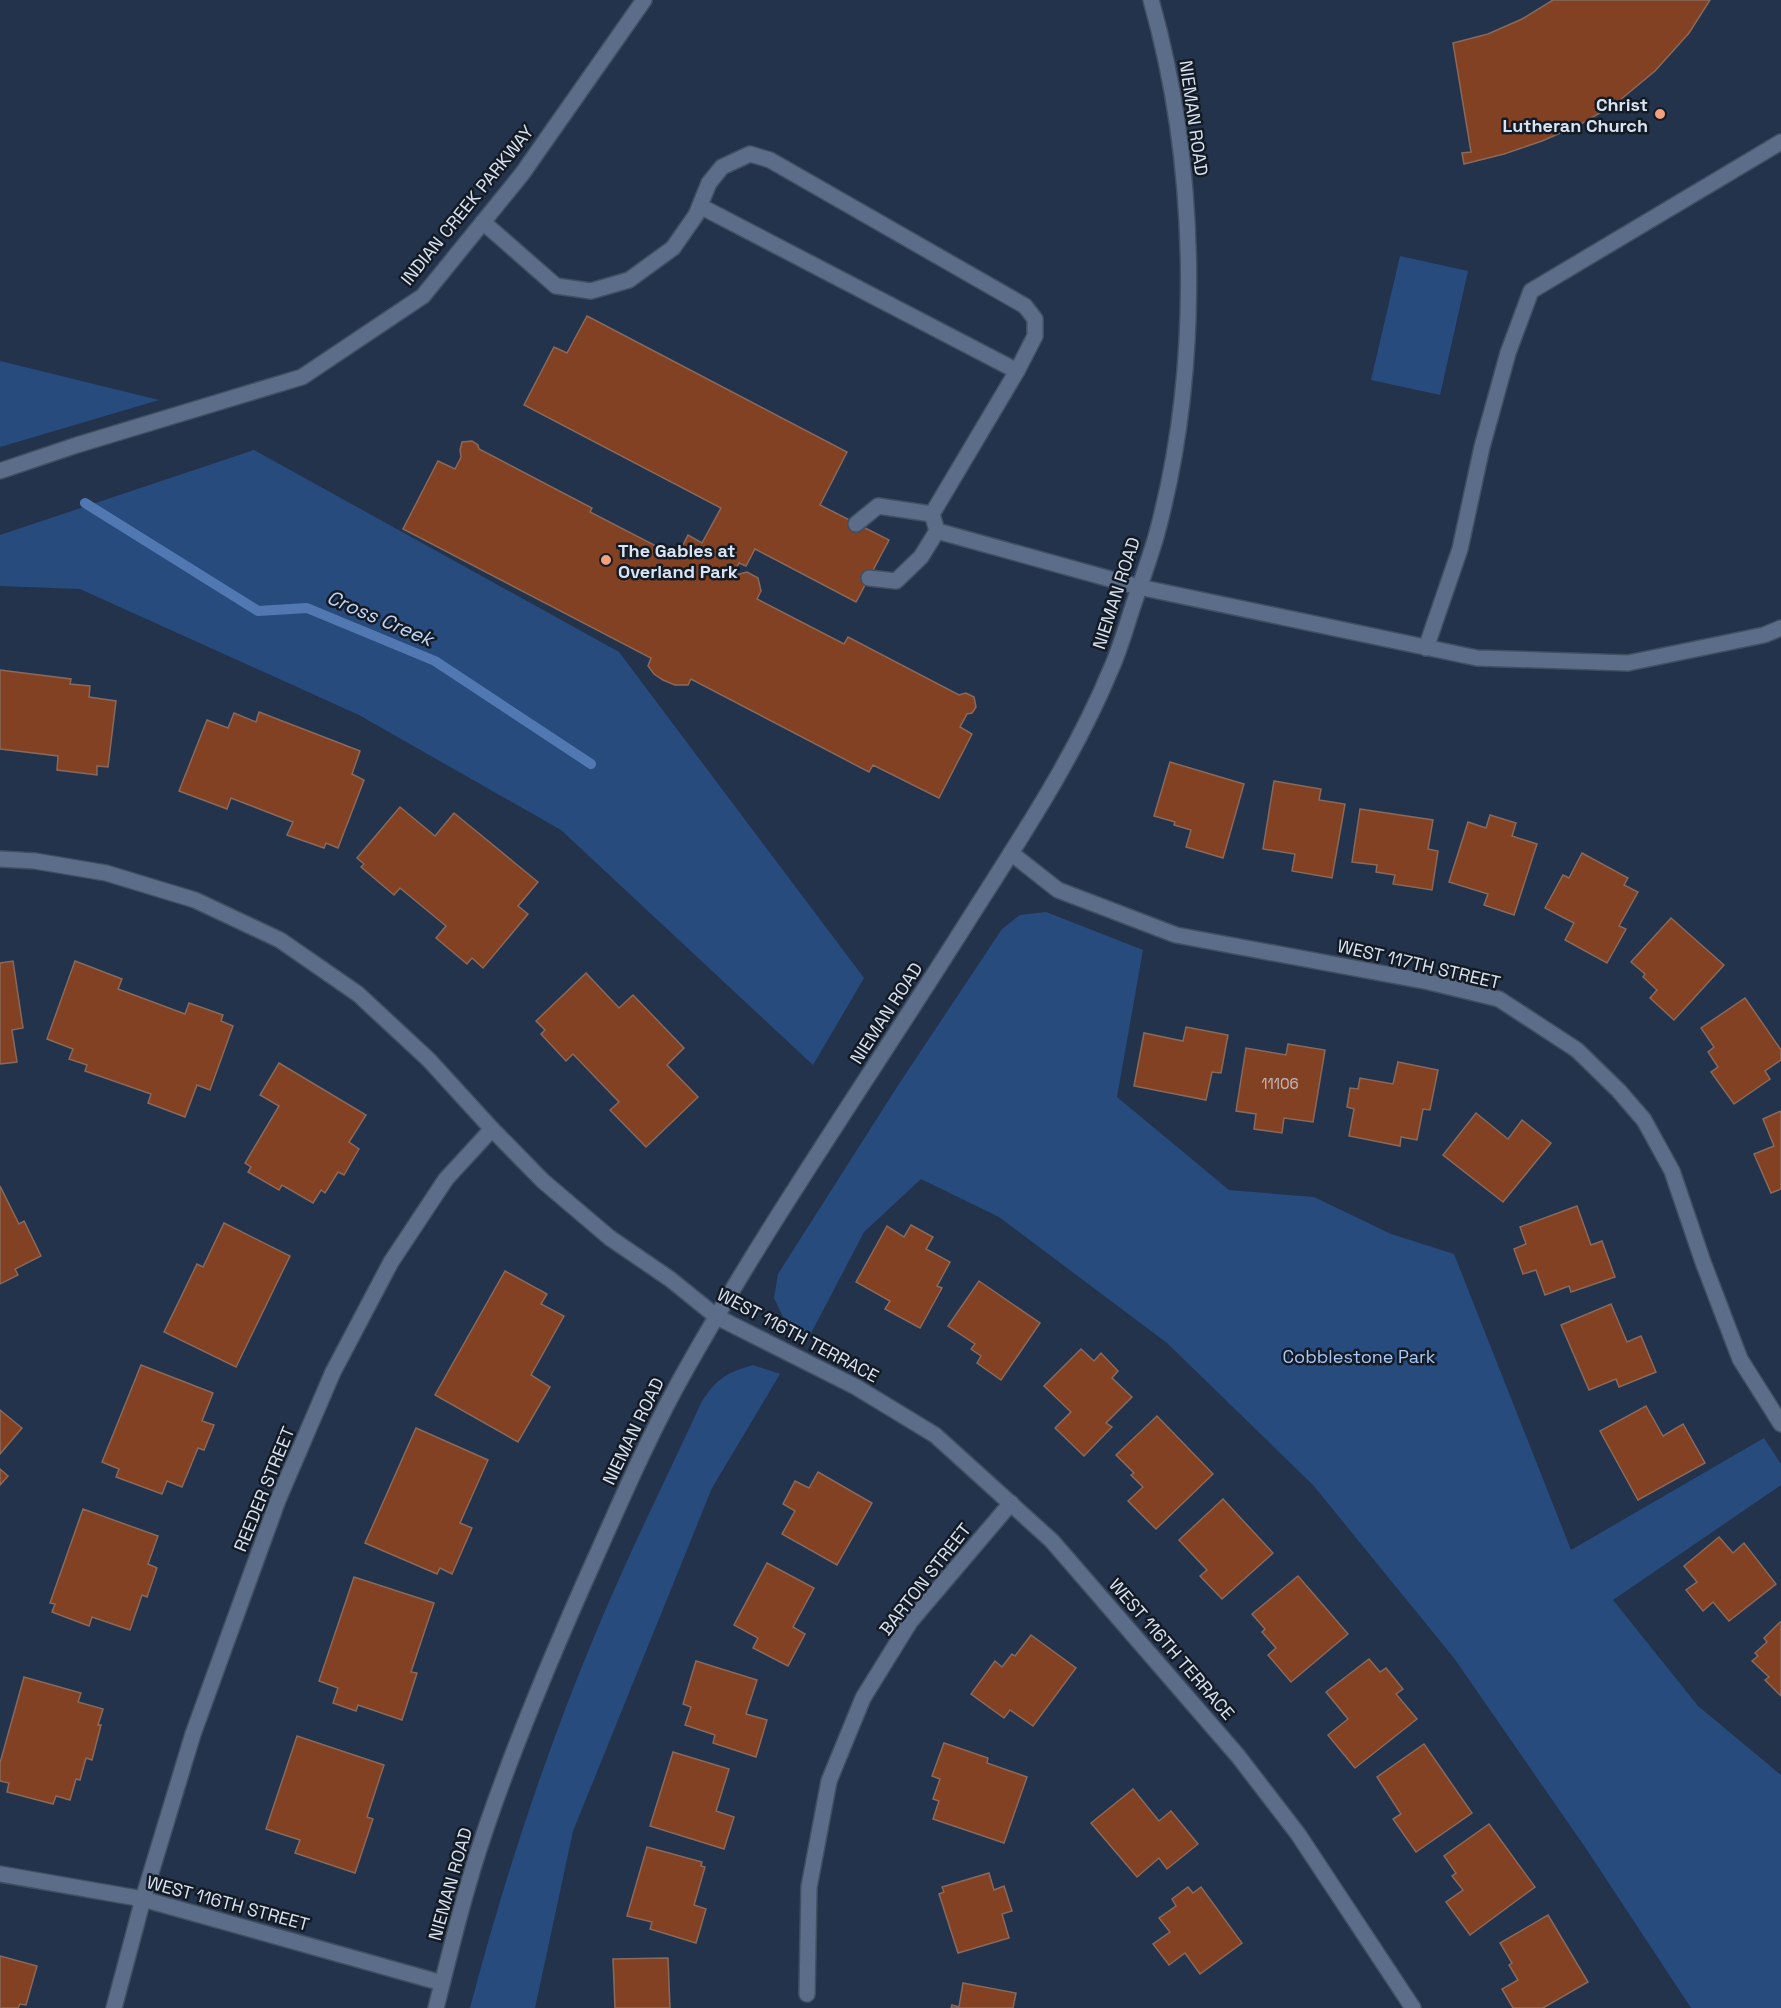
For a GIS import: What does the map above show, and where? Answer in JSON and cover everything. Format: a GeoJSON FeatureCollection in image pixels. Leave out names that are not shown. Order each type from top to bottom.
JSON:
{"type":"FeatureCollection","features":[{"type":"Feature","properties":{"kind":"street","name":"INDIAN CREEK PARKWAY"},"geometry":{"type":"LineString","coordinates":[[0,471],[77,445],[302,377],[423,296],[522,174],[644,0]]}},
{"type":"Feature","properties":{"kind":"street","name":"NIEMAN ROAD"},"geometry":{"type":"LineString","coordinates":[[436,2008],[485,1830],[548,1662],[641,1456],[686,1369],[804,1172],[911,1011],[1053,787],[1113,665],[1157,534],[1173,458],[1185,368],[1189,279],[1185,193],[1175,111],[1161,37],[1151,0]]}},
{"type":"Feature","properties":{"kind":"street"},"geometry":{"type":"LineString","coordinates":[[1426,648],[1460,549],[1482,447],[1508,352],[1531,291],[1781,142]]}},
{"type":"Feature","properties":{"kind":"street"},"geometry":{"type":"LineString","coordinates":[[483,222],[556,286],[591,291],[629,280],[673,248],[696,215],[709,183],[722,167],[750,154],[770,160],[1025,306],[1035,319],[1035,336],[932,514],[938,531]]}},
{"type":"Feature","properties":{"kind":"street"},"geometry":{"type":"LineString","coordinates":[[700,206],[1017,370]]}},
{"type":"Feature","properties":{"kind":"street"},"geometry":{"type":"LineString","coordinates":[[856,524],[878,506],[932,514]]}},
{"type":"Feature","properties":{"kind":"street"},"geometry":{"type":"LineString","coordinates":[[938,531],[1139,587],[1477,658],[1628,663],[1764,635],[1781,628]]}},
{"type":"Feature","properties":{"kind":"street"},"geometry":{"type":"LineString","coordinates":[[869,578],[896,581],[921,557],[938,531]]}},
{"type":"Feature","properties":{"kind":"street","name":"WEST 117TH STREET"},"geometry":{"type":"LineString","coordinates":[[1011,853],[1058,890],[1176,935],[1429,982],[1499,999],[1577,1050],[1619,1091],[1644,1120],[1672,1171],[1703,1262],[1740,1359],[1781,1424]]}},
{"type":"Feature","properties":{"kind":"street","name":"WEST 116TH TERRACE"},"geometry":{"type":"LineString","coordinates":[[0,859],[35,861],[106,873],[195,900],[280,940],[358,994],[429,1060],[543,1181],[610,1238],[670,1279],[717,1317],[856,1388],[935,1435],[1052,1541],[1238,1756],[1298,1834],[1413,2008]]}},
{"type":"Feature","properties":{"kind":"street","name":"REEDER STREET"},"geometry":{"type":"LineString","coordinates":[[114,2008],[143,1899],[193,1734],[278,1500],[333,1372],[391,1262],[446,1179],[492,1129]]}},
{"type":"Feature","properties":{"kind":"street","name":"BARTON STREET"},"geometry":{"type":"LineString","coordinates":[[807,1994],[809,1887],[829,1781],[863,1698],[910,1622],[1011,1503]]}},
{"type":"Feature","properties":{"kind":"street","name":"WEST 116TH STREET"},"geometry":{"type":"LineString","coordinates":[[0,1874],[143,1899],[442,1983]]}},
{"type":"Feature","properties":{"kind":"green space"},"geometry":{"type":"Polygon","coordinates":[[[1400,256],[1468,271],[1440,395],[1371,380],[1400,256]]]}},
{"type":"Feature","properties":{"kind":"green space"},"geometry":{"type":"Polygon","coordinates":[[[0,361],[159,400],[0,447],[0,361]]]}},
{"type":"Feature","properties":{"kind":"green space"},"geometry":{"type":"Polygon","coordinates":[[[254,450],[619,652],[864,978],[813,1065],[561,830],[359,715],[80,589],[0,586],[0,535],[254,450]]]}},
{"type":"Feature","properties":{"kind":"green space","name":"Cobblestone Park"},"geometry":{"type":"Polygon","coordinates":[[[1046,912],[1143,950],[1117,1097],[1229,1190],[1314,1197],[1391,1234],[1454,1254],[1571,1550],[1764,1438],[1781,1464],[1781,1485],[1613,1600],[1698,1706],[1781,1775],[1781,2008],[1691,2008],[1587,1850],[1454,1658],[1313,1485],[1167,1343],[999,1217],[921,1179],[864,1232],[808,1339],[786,1323],[774,1298],[778,1274],[897,1087],[1002,929],[1020,915],[1046,912]]]}},
{"type":"Feature","properties":{"kind":"green space"},"geometry":{"type":"Polygon","coordinates":[[[753,1365],[780,1374],[712,1488],[573,1831],[535,2008],[470,2008],[496,1914],[526,1820],[558,1728],[607,1607],[702,1401],[723,1377],[753,1365]]]}},
{"type":"Feature","properties":{"kind":"building"},"geometry":{"type":"Polygon","coordinates":[[[1553,0],[1710,0],[1689,33],[1655,71],[1614,105],[1579,125],[1542,141],[1464,164],[1462,153],[1471,152],[1453,43],[1488,34],[1522,19],[1553,0]]]}},
{"type":"Feature","properties":{"kind":"building","name":"The Gables at Overland Park"},"geometry":{"type":"Polygon","coordinates":[[[587,316],[847,452],[820,505],[889,540],[856,602],[755,549],[746,566],[739,563],[732,576],[747,572],[758,578],[761,591],[757,599],[844,644],[848,637],[959,695],[966,693],[974,697],[976,707],[972,713],[967,714],[960,727],[972,734],[939,798],[873,765],[869,772],[691,679],[688,685],[675,685],[663,680],[648,666],[651,658],[403,529],[438,461],[455,469],[461,457],[462,442],[472,441],[478,445],[479,449],[592,508],[590,512],[677,557],[688,535],[702,543],[721,508],[524,405],[554,347],[567,353],[587,316]]]}},
{"type":"Feature","properties":{"kind":"building"},"geometry":{"type":"Polygon","coordinates":[[[0,670],[71,679],[70,684],[90,686],[89,697],[116,701],[108,767],[97,766],[97,775],[57,770],[58,756],[0,749],[0,670]]]}},
{"type":"Feature","properties":{"kind":"building"},"geometry":{"type":"Polygon","coordinates":[[[259,712],[360,751],[352,774],[364,780],[338,848],[326,843],[324,848],[287,835],[293,822],[231,798],[227,809],[179,791],[207,720],[228,728],[234,713],[256,722],[259,712]]]}},
{"type":"Feature","properties":{"kind":"building"},"geometry":{"type":"Polygon","coordinates":[[[1170,762],[1244,784],[1223,858],[1186,847],[1191,830],[1174,825],[1175,822],[1154,816],[1170,762]]]}},
{"type":"Feature","properties":{"kind":"building"},"geometry":{"type":"Polygon","coordinates":[[[1274,781],[1321,789],[1319,800],[1345,804],[1332,878],[1292,871],[1295,854],[1263,849],[1274,781]]]}},
{"type":"Feature","properties":{"kind":"building"},"geometry":{"type":"Polygon","coordinates":[[[400,807],[435,836],[454,813],[538,882],[518,906],[528,914],[483,968],[472,958],[467,964],[436,938],[446,926],[400,888],[394,895],[361,867],[364,864],[357,858],[400,807]]]}},
{"type":"Feature","properties":{"kind":"building"},"geometry":{"type":"Polygon","coordinates":[[[1360,809],[1433,820],[1428,849],[1438,851],[1432,890],[1393,884],[1395,875],[1376,872],[1377,865],[1352,862],[1360,809]]]}},
{"type":"Feature","properties":{"kind":"building"},"geometry":{"type":"Polygon","coordinates":[[[1490,815],[1516,823],[1512,836],[1537,844],[1514,915],[1484,905],[1488,894],[1449,882],[1468,822],[1486,828],[1490,815]]]}},
{"type":"Feature","properties":{"kind":"building"},"geometry":{"type":"Polygon","coordinates":[[[1582,853],[1628,878],[1624,885],[1638,892],[1619,926],[1626,929],[1607,963],[1565,940],[1574,923],[1545,908],[1563,875],[1569,878],[1582,853]]]}},
{"type":"Feature","properties":{"kind":"building"},"geometry":{"type":"Polygon","coordinates":[[[1671,918],[1724,965],[1674,1020],[1650,998],[1657,990],[1643,977],[1645,974],[1631,962],[1671,918]]]}},
{"type":"Feature","properties":{"kind":"building"},"geometry":{"type":"Polygon","coordinates":[[[13,961],[23,1028],[12,1030],[17,1062],[0,1064],[0,963],[13,961]]]}},
{"type":"Feature","properties":{"kind":"building"},"geometry":{"type":"Polygon","coordinates":[[[75,961],[122,979],[118,989],[185,1014],[189,1003],[223,1015],[221,1021],[233,1026],[210,1090],[197,1085],[185,1117],[148,1103],[151,1094],[85,1071],[87,1065],[69,1059],[73,1049],[47,1039],[75,961]]]}},
{"type":"Feature","properties":{"kind":"building"},"geometry":{"type":"Polygon","coordinates":[[[586,973],[619,1008],[633,995],[684,1048],[667,1065],[698,1097],[646,1147],[610,1110],[619,1102],[573,1054],[566,1061],[541,1034],[545,1030],[536,1021],[586,973]]]}},
{"type":"Feature","properties":{"kind":"building"},"geometry":{"type":"Polygon","coordinates":[[[1745,998],[1781,1050],[1781,1060],[1765,1071],[1770,1079],[1734,1104],[1711,1072],[1718,1067],[1708,1052],[1714,1047],[1701,1028],[1745,998]]]}},
{"type":"Feature","properties":{"kind":"building"},"geometry":{"type":"Polygon","coordinates":[[[1186,1027],[1228,1035],[1221,1073],[1212,1072],[1206,1100],[1134,1086],[1144,1033],[1183,1041],[1186,1027]]]}},
{"type":"Feature","properties":{"kind":"building"},"geometry":{"type":"Polygon","coordinates":[[[1288,1044],[1325,1050],[1313,1122],[1284,1118],[1282,1133],[1254,1129],[1256,1114],[1236,1111],[1246,1048],[1286,1055],[1288,1044]]]}},
{"type":"Feature","properties":{"kind":"building"},"geometry":{"type":"Polygon","coordinates":[[[1398,1062],[1438,1070],[1430,1110],[1423,1109],[1417,1140],[1401,1137],[1400,1146],[1349,1136],[1354,1109],[1347,1107],[1350,1088],[1358,1089],[1360,1078],[1393,1084],[1398,1062]]]}},
{"type":"Feature","properties":{"kind":"building"},"geometry":{"type":"Polygon","coordinates":[[[279,1063],[366,1115],[349,1142],[359,1149],[344,1175],[338,1172],[325,1193],[321,1190],[313,1203],[282,1185],[279,1190],[248,1172],[251,1167],[245,1163],[279,1106],[260,1095],[279,1063]]]}},
{"type":"Feature","properties":{"kind":"building"},"geometry":{"type":"Polygon","coordinates":[[[1781,1111],[1781,1189],[1771,1193],[1754,1154],[1774,1146],[1763,1119],[1781,1111]]]}},
{"type":"Feature","properties":{"kind":"building"},"geometry":{"type":"Polygon","coordinates":[[[1476,1113],[1508,1139],[1522,1120],[1551,1143],[1503,1202],[1443,1155],[1476,1113]]]}},
{"type":"Feature","properties":{"kind":"building"},"geometry":{"type":"Polygon","coordinates":[[[0,1186],[19,1224],[24,1221],[41,1256],[15,1269],[18,1275],[0,1284],[0,1186]]]}},
{"type":"Feature","properties":{"kind":"building"},"geometry":{"type":"Polygon","coordinates":[[[1577,1206],[1591,1245],[1602,1241],[1615,1277],[1571,1292],[1569,1286],[1545,1295],[1536,1270],[1523,1274],[1514,1249],[1526,1244],[1520,1227],[1577,1206]]]}},
{"type":"Feature","properties":{"kind":"building"},"geometry":{"type":"Polygon","coordinates":[[[224,1223],[290,1256],[236,1367],[164,1332],[197,1264],[203,1267],[224,1223]]]}},
{"type":"Feature","properties":{"kind":"building"},"geometry":{"type":"Polygon","coordinates":[[[911,1225],[933,1237],[926,1249],[950,1262],[937,1286],[942,1288],[920,1328],[885,1309],[890,1301],[856,1282],[887,1226],[904,1237],[911,1225]]]}},
{"type":"Feature","properties":{"kind":"building"},"geometry":{"type":"Polygon","coordinates":[[[505,1271],[547,1294],[541,1304],[564,1316],[531,1375],[550,1387],[518,1442],[435,1395],[505,1271]]]}},
{"type":"Feature","properties":{"kind":"building"},"geometry":{"type":"Polygon","coordinates":[[[979,1281],[1040,1323],[1001,1380],[977,1363],[981,1356],[971,1349],[975,1344],[948,1326],[979,1281]]]}},
{"type":"Feature","properties":{"kind":"building"},"geometry":{"type":"Polygon","coordinates":[[[1611,1304],[1627,1342],[1641,1336],[1656,1372],[1619,1387],[1616,1379],[1589,1390],[1561,1325],[1611,1304]]]}},
{"type":"Feature","properties":{"kind":"building"},"geometry":{"type":"Polygon","coordinates":[[[1081,1349],[1094,1361],[1101,1353],[1118,1371],[1112,1378],[1132,1397],[1106,1423],[1112,1427],[1084,1456],[1055,1428],[1071,1412],[1044,1386],[1081,1349]]]}},
{"type":"Feature","properties":{"kind":"building"},"geometry":{"type":"Polygon","coordinates":[[[141,1365],[213,1393],[202,1421],[214,1425],[204,1450],[198,1448],[182,1487],[167,1481],[162,1494],[116,1477],[119,1469],[102,1462],[141,1365]]]}},
{"type":"Feature","properties":{"kind":"building"},"geometry":{"type":"Polygon","coordinates":[[[1646,1406],[1663,1436],[1683,1424],[1705,1463],[1638,1500],[1600,1431],[1646,1406]]]}},
{"type":"Feature","properties":{"kind":"building"},"geometry":{"type":"Polygon","coordinates":[[[0,1410],[22,1428],[0,1454],[0,1410]]]}},
{"type":"Feature","properties":{"kind":"building"},"geometry":{"type":"Polygon","coordinates":[[[1157,1416],[1213,1474],[1156,1529],[1128,1501],[1143,1487],[1131,1475],[1134,1473],[1116,1455],[1157,1416]]]}},
{"type":"Feature","properties":{"kind":"building"},"geometry":{"type":"Polygon","coordinates":[[[416,1428],[488,1460],[460,1523],[472,1528],[452,1574],[440,1568],[437,1574],[365,1543],[416,1428]]]}},
{"type":"Feature","properties":{"kind":"building"},"geometry":{"type":"Polygon","coordinates":[[[0,1469],[8,1476],[0,1485],[0,1469]]]}},
{"type":"Feature","properties":{"kind":"building"},"geometry":{"type":"Polygon","coordinates":[[[818,1472],[872,1503],[837,1565],[782,1534],[795,1511],[783,1504],[795,1481],[809,1488],[818,1472]]]}},
{"type":"Feature","properties":{"kind":"building"},"geometry":{"type":"Polygon","coordinates":[[[1223,1499],[1273,1553],[1222,1599],[1200,1576],[1207,1570],[1179,1540],[1223,1499]]]}},
{"type":"Feature","properties":{"kind":"building"},"geometry":{"type":"Polygon","coordinates":[[[83,1509],[158,1536],[148,1564],[157,1568],[147,1597],[142,1595],[130,1630],[92,1617],[89,1626],[52,1612],[55,1604],[50,1603],[83,1509]]]}},
{"type":"Feature","properties":{"kind":"building"},"geometry":{"type":"Polygon","coordinates":[[[1719,1537],[1733,1553],[1744,1543],[1776,1584],[1729,1621],[1713,1602],[1703,1611],[1686,1590],[1697,1582],[1684,1566],[1719,1537]]]}},
{"type":"Feature","properties":{"kind":"building"},"geometry":{"type":"Polygon","coordinates":[[[767,1563],[814,1588],[793,1627],[805,1634],[788,1666],[753,1648],[758,1638],[734,1625],[767,1563]]]}},
{"type":"Feature","properties":{"kind":"building"},"geometry":{"type":"Polygon","coordinates":[[[1298,1576],[1348,1634],[1291,1682],[1268,1655],[1276,1648],[1262,1632],[1265,1629],[1252,1614],[1298,1576]]]}},
{"type":"Feature","properties":{"kind":"building"},"geometry":{"type":"Polygon","coordinates":[[[354,1577],[434,1603],[411,1672],[417,1673],[402,1720],[358,1705],[356,1711],[333,1703],[338,1688],[319,1681],[354,1577]]]}},
{"type":"Feature","properties":{"kind":"building"},"geometry":{"type":"Polygon","coordinates":[[[1780,1622],[1781,1696],[1765,1680],[1769,1677],[1752,1661],[1758,1656],[1755,1653],[1767,1642],[1764,1638],[1780,1622]]]}},
{"type":"Feature","properties":{"kind":"building"},"geometry":{"type":"Polygon","coordinates":[[[1031,1635],[1076,1668],[1033,1726],[1010,1710],[1004,1718],[971,1694],[995,1661],[1002,1667],[1012,1654],[1015,1656],[1031,1635]]]}},
{"type":"Feature","properties":{"kind":"building"},"geometry":{"type":"Polygon","coordinates":[[[1369,1659],[1380,1672],[1386,1668],[1403,1689],[1396,1694],[1417,1719],[1355,1768],[1328,1735],[1348,1719],[1326,1692],[1369,1659]]]}},
{"type":"Feature","properties":{"kind":"building"},"geometry":{"type":"Polygon","coordinates":[[[696,1661],[757,1680],[746,1714],[767,1720],[756,1757],[713,1743],[715,1735],[685,1725],[691,1707],[683,1704],[696,1661]]]}},
{"type":"Feature","properties":{"kind":"building"},"geometry":{"type":"Polygon","coordinates":[[[24,1677],[81,1693],[78,1702],[103,1709],[92,1760],[86,1758],[80,1780],[76,1779],[70,1800],[56,1796],[53,1804],[7,1792],[9,1783],[0,1781],[0,1763],[24,1677]]]}},
{"type":"Feature","properties":{"kind":"building"},"geometry":{"type":"Polygon","coordinates":[[[297,1736],[384,1765],[367,1817],[373,1819],[355,1873],[295,1853],[300,1840],[266,1829],[297,1736]]]}},
{"type":"Feature","properties":{"kind":"building"},"geometry":{"type":"Polygon","coordinates":[[[944,1743],[988,1758],[987,1763],[1027,1777],[1004,1843],[933,1819],[939,1801],[933,1799],[940,1779],[932,1776],[944,1743]]]}},
{"type":"Feature","properties":{"kind":"building"},"geometry":{"type":"Polygon","coordinates":[[[1424,1744],[1472,1813],[1416,1852],[1393,1819],[1401,1814],[1377,1777],[1424,1744]]]}},
{"type":"Feature","properties":{"kind":"building"},"geometry":{"type":"Polygon","coordinates":[[[673,1752],[729,1769],[716,1811],[734,1817],[724,1849],[650,1826],[673,1752]]]}},
{"type":"Feature","properties":{"kind":"building"},"geometry":{"type":"Polygon","coordinates":[[[1133,1789],[1159,1821],[1171,1811],[1198,1844],[1167,1869],[1159,1858],[1137,1877],[1091,1823],[1133,1789]]]}},
{"type":"Feature","properties":{"kind":"building"},"geometry":{"type":"Polygon","coordinates":[[[1489,1824],[1535,1887],[1470,1935],[1446,1902],[1463,1890],[1452,1876],[1456,1873],[1444,1856],[1489,1824]]]}},
{"type":"Feature","properties":{"kind":"building"},"geometry":{"type":"Polygon","coordinates":[[[647,1847],[702,1862],[701,1866],[705,1867],[694,1905],[706,1909],[696,1943],[650,1929],[652,1922],[627,1916],[647,1847]]]}},
{"type":"Feature","properties":{"kind":"building"},"geometry":{"type":"Polygon","coordinates":[[[989,1873],[994,1890],[1004,1886],[1012,1911],[1002,1914],[1009,1938],[958,1953],[939,1894],[944,1892],[942,1887],[989,1873]]]}},
{"type":"Feature","properties":{"kind":"building"},"geometry":{"type":"Polygon","coordinates":[[[1188,1887],[1193,1893],[1201,1887],[1242,1943],[1200,1974],[1185,1953],[1169,1965],[1153,1944],[1170,1932],[1159,1918],[1176,1906],[1172,1899],[1188,1887]]]}},
{"type":"Feature","properties":{"kind":"building"},"geometry":{"type":"Polygon","coordinates":[[[1548,1915],[1588,1982],[1543,2008],[1513,2008],[1502,1989],[1518,1980],[1509,1965],[1512,1963],[1500,1943],[1548,1915]]]}},
{"type":"Feature","properties":{"kind":"building"},"geometry":{"type":"Polygon","coordinates":[[[0,1956],[37,1966],[26,2005],[20,2004],[18,2008],[0,2008],[0,1956]]]}},
{"type":"Feature","properties":{"kind":"building"},"geometry":{"type":"Polygon","coordinates":[[[668,1958],[670,2008],[615,2008],[613,1959],[668,1958]]]}},
{"type":"Feature","properties":{"kind":"building"},"geometry":{"type":"Polygon","coordinates":[[[963,1983],[1016,1993],[1013,2008],[951,2008],[952,2005],[959,2007],[963,1983]]]}},
{"type":"Feature","properties":{"kind":"waterway","name":"Cross Creek"},"geometry":{"type":"LineString","coordinates":[[85,503],[258,611],[307,608],[435,661],[591,764]]}},
{"type":"Feature","properties":{"kind":"place","name":"Christ Lutheran Church"},"geometry":{"type":"Point","coordinates":[1660,114]}},
{"type":"Feature","properties":{"kind":"place","name":"The Gables at Overland Park"},"geometry":{"type":"Point","coordinates":[606,560]}}]}
